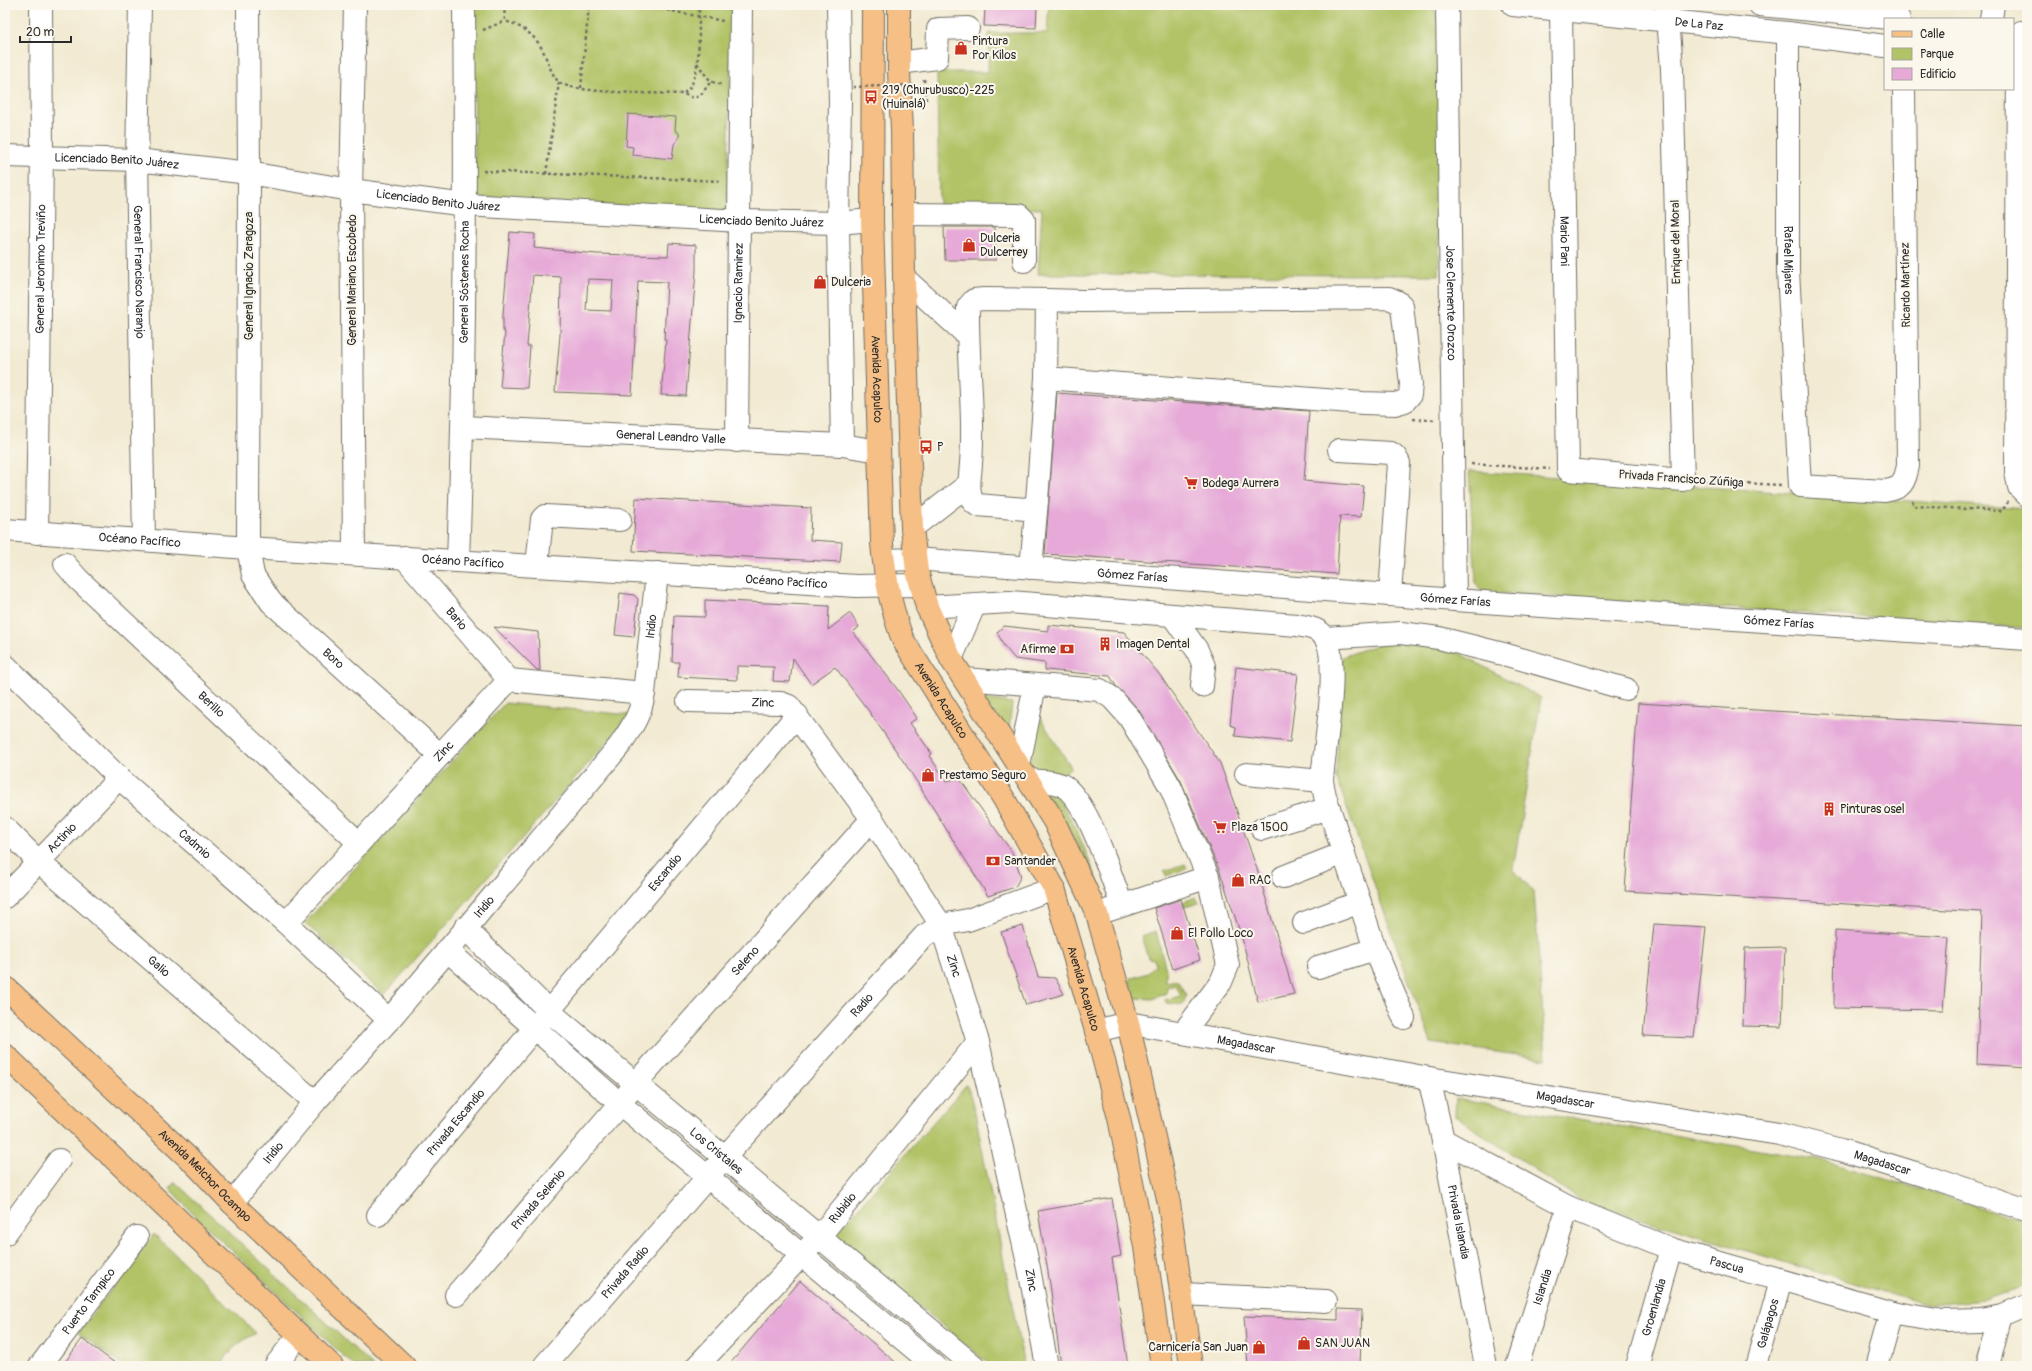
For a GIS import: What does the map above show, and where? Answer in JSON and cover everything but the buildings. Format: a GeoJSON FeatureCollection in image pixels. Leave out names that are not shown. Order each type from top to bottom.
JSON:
{"type":"FeatureCollection","features":[{"type":"Feature","properties":{"kind":"main road","name":"Avenida Acapulco"},"geometry":{"type":"LineString","coordinates":[[873,5],[872,220],[879,451],[884,560],[888,587],[894,615],[903,640],[1004,799],[1054,888],[1096,1032],[1137,1201],[1146,1247],[1162,1366]]}},
{"type":"Feature","properties":{"kind":"main road"},"geometry":{"type":"LineString","coordinates":[[899,5],[904,278],[912,528],[915,559],[920,585],[927,608],[951,659],[1054,821],[1097,914],[1128,1023],[1169,1203],[1191,1366]]}},
{"type":"Feature","properties":{"kind":"main road","name":"Avenida Melchor Ocampo"},"geometry":{"type":"LineString","coordinates":[[5,987],[196,1166],[232,1203],[404,1366]]}},
{"type":"Feature","properties":{"kind":"main road"},"geometry":{"type":"LineString","coordinates":[[5,1055],[332,1366]]}},
{"type":"Feature","properties":{"kind":"street","name":"General Jeronimo Treviño"},"geometry":{"type":"LineString","coordinates":[[37,533],[42,156],[41,5]]}},
{"type":"Feature","properties":{"kind":"street","name":"General Francisco Naranjo"},"geometry":{"type":"LineString","coordinates":[[140,5],[137,160],[144,540]]}},
{"type":"Feature","properties":{"kind":"street","name":"General Ignacio Zaragoza"},"geometry":{"type":"LineString","coordinates":[[248,5],[248,548]]}},
{"type":"Feature","properties":{"kind":"street","name":"General Mariano Escobedo"},"geometry":{"type":"LineString","coordinates":[[354,554],[351,190],[355,5]]}},
{"type":"Feature","properties":{"kind":"street","name":"General Sóstenes Rocha"},"geometry":{"type":"LineString","coordinates":[[458,560],[463,427],[466,206],[464,5]]}},
{"type":"Feature","properties":{"kind":"street","name":"Ignacio Ramirez"},"geometry":{"type":"LineString","coordinates":[[737,441],[741,5]]}},
{"type":"Feature","properties":{"kind":"street"},"geometry":{"type":"LineString","coordinates":[[838,5],[840,102],[838,222],[842,445]]}},
{"type":"Feature","properties":{"kind":"street","name":"Jose Clemente Orozco"},"geometry":{"type":"LineString","coordinates":[[1447,5],[1455,600]]}},
{"type":"Feature","properties":{"kind":"street","name":"De La Paz"},"geometry":{"type":"LineString","coordinates":[[1513,5],[1561,11],[1668,13],[1788,33],[1884,46]]}},
{"type":"Feature","properties":{"kind":"street"},"geometry":{"type":"LineString","coordinates":[[1760,5],[1889,18]]}},
{"type":"Feature","properties":{"kind":"street"},"geometry":{"type":"LineString","coordinates":[[1990,18],[1993,5]]}},
{"type":"Feature","properties":{"kind":"street","name":"Mario Pani"},"geometry":{"type":"LineString","coordinates":[[1561,11],[1568,470]]}},
{"type":"Feature","properties":{"kind":"street","name":"Enrique del Moral"},"geometry":{"type":"LineString","coordinates":[[1668,13],[1683,480]]}},
{"type":"Feature","properties":{"kind":"street"},"geometry":{"type":"LineString","coordinates":[[899,63],[937,58],[938,29],[968,28]]}},
{"type":"Feature","properties":{"kind":"street"},"geometry":{"type":"LineString","coordinates":[[2020,32],[2021,484]]}},
{"type":"Feature","properties":{"kind":"street","name":"Rafael Mijares"},"geometry":{"type":"LineString","coordinates":[[1788,33],[1788,271],[1800,486]]}},
{"type":"Feature","properties":{"kind":"street","name":"Ricardo Martínez"},"geometry":{"type":"LineString","coordinates":[[1904,90],[1908,458],[1905,481]]}},
{"type":"Feature","properties":{"kind":"street","name":"Licenciado Benito Juárez"},"geometry":{"type":"LineString","coordinates":[[5,156],[137,160],[249,173],[351,190],[466,206],[740,221],[838,222],[872,220]]}},
{"type":"Feature","properties":{"kind":"street"},"geometry":{"type":"LineString","coordinates":[[903,214],[1019,215],[1024,220],[1024,260]]}},
{"type":"Feature","properties":{"kind":"street"},"geometry":{"type":"LineString","coordinates":[[904,278],[967,335]]}},
{"type":"Feature","properties":{"kind":"street"},"geometry":{"type":"LineString","coordinates":[[1037,500],[1032,507],[1026,508],[977,505],[972,500],[969,484],[971,426],[967,335],[968,307],[974,300],[1091,301],[1389,298],[1398,302],[1402,306],[1411,384],[1410,395],[1405,401],[1395,404],[1348,402],[1046,378]]}},
{"type":"Feature","properties":{"kind":"street"},"geometry":{"type":"LineString","coordinates":[[1032,568],[1046,378],[1047,300]]}},
{"type":"Feature","properties":{"kind":"street","name":"General Leandro Valle"},"geometry":{"type":"LineString","coordinates":[[463,427],[842,445],[879,451]]}},
{"type":"Feature","properties":{"kind":"street"},"geometry":{"type":"LineString","coordinates":[[1339,450],[1391,453],[1395,456],[1399,463],[1390,595]]}},
{"type":"Feature","properties":{"kind":"street","name":"Privada Francisco Zúñiga"},"geometry":{"type":"LineString","coordinates":[[1568,470],[1683,480]]}},
{"type":"Feature","properties":{"kind":"street"},"geometry":{"type":"LineString","coordinates":[[1800,486],[1885,491],[1896,489],[1905,481]]}},
{"type":"Feature","properties":{"kind":"street"},"geometry":{"type":"LineString","coordinates":[[912,528],[969,484]]}},
{"type":"Feature","properties":{"kind":"street"},"geometry":{"type":"LineString","coordinates":[[536,566],[542,520],[545,516],[620,520]]}},
{"type":"Feature","properties":{"kind":"street","name":"Océano Pacífico"},"geometry":{"type":"LineString","coordinates":[[5,530],[248,548],[458,560],[657,574],[888,587],[920,585]]}},
{"type":"Feature","properties":{"kind":"street","name":"Boro"},"geometry":{"type":"LineString","coordinates":[[248,548],[253,575],[271,602],[440,756]]}},
{"type":"Feature","properties":{"kind":"street","name":"Bario"},"geometry":{"type":"LineString","coordinates":[[404,557],[509,680]]}},
{"type":"Feature","properties":{"kind":"street","name":"Gómez Farías"},"geometry":{"type":"LineString","coordinates":[[884,560],[915,559],[1455,600],[2027,639]]}},
{"type":"Feature","properties":{"kind":"street","name":"Berillo"},"geometry":{"type":"LineString","coordinates":[[65,564],[78,579],[359,843]]}},
{"type":"Feature","properties":{"kind":"street","name":"Iridio"},"geometry":{"type":"LineString","coordinates":[[232,1203],[315,1102],[389,1020],[620,745],[636,722],[642,708],[657,574]]}},
{"type":"Feature","properties":{"kind":"street"},"geometry":{"type":"LineString","coordinates":[[927,608],[974,606],[1008,602],[1297,625],[1316,629],[1325,638],[1331,654],[1332,681],[1322,781],[1329,808],[1375,949],[1404,1018]]}},
{"type":"Feature","properties":{"kind":"street"},"geometry":{"type":"LineString","coordinates":[[951,659],[974,606]]}},
{"type":"Feature","properties":{"kind":"street"},"geometry":{"type":"LineString","coordinates":[[1172,615],[1197,650],[1204,666],[1202,686]]}},
{"type":"Feature","properties":{"kind":"street"},"geometry":{"type":"LineString","coordinates":[[1325,638],[1401,633],[1439,638],[1507,655],[1626,689]]}},
{"type":"Feature","properties":{"kind":"street","name":"Cadmio"},"geometry":{"type":"LineString","coordinates":[[5,665],[119,778],[286,923],[389,1020]]}},
{"type":"Feature","properties":{"kind":"street"},"geometry":{"type":"LineString","coordinates":[[964,679],[1100,690],[1112,698],[1129,717],[1170,786],[1208,877],[1228,966],[1221,982],[1182,1033]]}},
{"type":"Feature","properties":{"kind":"street"},"geometry":{"type":"LineString","coordinates":[[509,680],[644,692]]}},
{"type":"Feature","properties":{"kind":"street","name":"Zinc"},"geometry":{"type":"LineString","coordinates":[[286,923],[509,680]]}},
{"type":"Feature","properties":{"kind":"street"},"geometry":{"type":"LineString","coordinates":[[1035,685],[1024,772],[1064,786],[1071,794],[1085,815],[1122,905]]}},
{"type":"Feature","properties":{"kind":"street","name":"Zinc"},"geometry":{"type":"LineString","coordinates":[[688,701],[781,703],[789,706],[872,819],[941,925],[978,1042],[1029,1268],[1047,1366]]}},
{"type":"Feature","properties":{"kind":"street","name":"Escandio"},"geometry":{"type":"LineString","coordinates":[[534,1030],[797,715]]}},
{"type":"Feature","properties":{"kind":"street"},"geometry":{"type":"LineString","coordinates":[[1246,774],[1322,781]]}},
{"type":"Feature","properties":{"kind":"street","name":"Actinio"},"geometry":{"type":"LineString","coordinates":[[5,898],[119,778]]}},
{"type":"Feature","properties":{"kind":"street"},"geometry":{"type":"LineString","coordinates":[[1262,829],[1329,808]]}},
{"type":"Feature","properties":{"kind":"street","name":"Seleno"},"geometry":{"type":"LineString","coordinates":[[620,1104],[635,1084],[872,819]]}},
{"type":"Feature","properties":{"kind":"street","name":"Galio"},"geometry":{"type":"LineString","coordinates":[[5,828],[39,862],[315,1102]]}},
{"type":"Feature","properties":{"kind":"street"},"geometry":{"type":"LineString","coordinates":[[1283,876],[1344,853]]}},
{"type":"Feature","properties":{"kind":"street"},"geometry":{"type":"LineString","coordinates":[[1097,914],[1208,877]]}},
{"type":"Feature","properties":{"kind":"street","name":"Radio"},"geometry":{"type":"LineString","coordinates":[[707,1178],[924,936],[941,925],[968,920],[1054,888]]}},
{"type":"Feature","properties":{"kind":"street"},"geometry":{"type":"LineString","coordinates":[[1304,923],[1360,902]]}},
{"type":"Feature","properties":{"kind":"street","name":"Los Cristales"},"geometry":{"type":"LineString","coordinates":[[465,928],[550,1012],[818,1238],[974,1366]]}},
{"type":"Feature","properties":{"kind":"street"},"geometry":{"type":"LineString","coordinates":[[1318,968],[1375,949]]}},
{"type":"Feature","properties":{"kind":"street"},"geometry":{"type":"LineString","coordinates":[[447,950],[534,1030],[620,1104],[707,1178],[935,1366]]}},
{"type":"Feature","properties":{"kind":"street","name":"Magadascar"},"geometry":{"type":"LineString","coordinates":[[1096,1032],[1128,1023],[1429,1078],[1779,1134],[1841,1150],[1925,1176],[2027,1211]]}},
{"type":"Feature","properties":{"kind":"street","name":"Privada Escandio"},"geometry":{"type":"LineString","coordinates":[[378,1215],[534,1030]]}},
{"type":"Feature","properties":{"kind":"street","name":"Rubidio"},"geometry":{"type":"LineString","coordinates":[[697,1366],[818,1238],[978,1042]]}},
{"type":"Feature","properties":{"kind":"street","name":"Privada Islandia"},"geometry":{"type":"LineString","coordinates":[[1429,1078],[1443,1140],[1486,1366]]}},
{"type":"Feature","properties":{"kind":"street","name":"Privada Selenio"},"geometry":{"type":"LineString","coordinates":[[456,1295],[620,1104]]}},
{"type":"Feature","properties":{"kind":"street","name":"Pascua"},"geometry":{"type":"LineString","coordinates":[[1443,1140],[1568,1207],[1671,1249],[1780,1281],[1892,1312],[1943,1321],[1981,1320],[2001,1316],[2027,1305]]}},
{"type":"Feature","properties":{"kind":"street"},"geometry":{"type":"LineString","coordinates":[[5,1234],[59,1160]]}},
{"type":"Feature","properties":{"kind":"street","name":"Privada Radio"},"geometry":{"type":"LineString","coordinates":[[544,1366],[707,1178]]}},
{"type":"Feature","properties":{"kind":"street","name":"Islandia"},"geometry":{"type":"LineString","coordinates":[[1518,1366],[1568,1207]]}},
{"type":"Feature","properties":{"kind":"street","name":"Puerto Tampico"},"geometry":{"type":"LineString","coordinates":[[40,1366],[137,1237]]}},
{"type":"Feature","properties":{"kind":"street","name":"Groenlandia"},"geometry":{"type":"LineString","coordinates":[[1637,1366],[1671,1249]]}},
{"type":"Feature","properties":{"kind":"street","name":"Galápagos"},"geometry":{"type":"LineString","coordinates":[[1756,1366],[1780,1281]]}},
{"type":"Feature","properties":{"kind":"street"},"geometry":{"type":"LineString","coordinates":[[1182,1294],[1326,1301]]}},
{"type":"Feature","properties":{"kind":"street"},"geometry":{"type":"LineString","coordinates":[[1876,1366],[1892,1312]]}},
{"type":"Feature","properties":{"kind":"street"},"geometry":{"type":"LineString","coordinates":[[1988,1366],[2001,1316]]}},
{"type":"Feature","properties":{"kind":"street"},"geometry":{"type":"LineString","coordinates":[[275,1366],[299,1335]]}},
{"type":"Feature","properties":{"kind":"path"},"geometry":{"type":"LineString","coordinates":[[504,5],[505,20]]}},
{"type":"Feature","properties":{"kind":"path"},"geometry":{"type":"LineString","coordinates":[[582,88],[589,5]]}},
{"type":"Feature","properties":{"kind":"path"},"geometry":{"type":"LineString","coordinates":[[684,94],[690,90],[697,73],[699,5]]}},
{"type":"Feature","properties":{"kind":"path"},"geometry":{"type":"LineString","coordinates":[[662,9],[724,21]]}},
{"type":"Feature","properties":{"kind":"path"},"geometry":{"type":"LineString","coordinates":[[479,30],[505,20],[523,28],[532,35],[546,57],[550,71],[559,82],[568,87],[684,94],[693,98],[700,96],[710,82]]}},
{"type":"Feature","properties":{"kind":"path"},"geometry":{"type":"LineString","coordinates":[[697,63],[710,82],[722,84]]}},
{"type":"Feature","properties":{"kind":"path"},"geometry":{"type":"LineString","coordinates":[[546,174],[559,82]]}},
{"type":"Feature","properties":{"kind":"path"},"geometry":{"type":"LineString","coordinates":[[853,87],[916,85]]}},
{"type":"Feature","properties":{"kind":"path"},"geometry":{"type":"LineString","coordinates":[[475,170],[728,181]]}},
{"type":"Feature","properties":{"kind":"path"},"geometry":{"type":"LineString","coordinates":[[1454,463],[1568,470]]}},
{"type":"Feature","properties":{"kind":"path","name":"Privada Francisco Zúñiga"},"geometry":{"type":"LineString","coordinates":[[1683,480],[1800,486]]}},
{"type":"Feature","properties":{"kind":"path"},"geometry":{"type":"LineString","coordinates":[[1905,481],[1914,506],[2002,511],[2021,484]]}},
{"type":"Feature","properties":{"kind":"green space"},"geometry":{"type":"Polygon","coordinates":[[[474,5],[732,5],[727,213],[475,197],[474,5]]]}},
{"type":"Feature","properties":{"kind":"green space"},"geometry":{"type":"Polygon","coordinates":[[[1049,5],[1432,5],[1441,24],[1439,275],[1038,274],[1042,209],[939,206],[937,72],[988,72],[989,33],[1047,33],[1049,5]]]}},
{"type":"Feature","properties":{"kind":"green space"},"geometry":{"type":"Polygon","coordinates":[[[1469,471],[2027,509],[2027,628],[1482,592],[1476,583],[1469,471]]]}},
{"type":"Feature","properties":{"kind":"green space"},"geometry":{"type":"Polygon","coordinates":[[[1393,639],[1459,653],[1541,698],[1513,869],[1534,892],[1546,1059],[1431,1043],[1336,777],[1342,657],[1393,639]]]}},
{"type":"Feature","properties":{"kind":"green space"},"geometry":{"type":"Polygon","coordinates":[[[978,698],[1012,703],[1008,738],[978,698]]]}},
{"type":"Feature","properties":{"kind":"green space"},"geometry":{"type":"Polygon","coordinates":[[[505,703],[631,715],[384,995],[305,923],[505,703]]]}},
{"type":"Feature","properties":{"kind":"green space"},"geometry":{"type":"Polygon","coordinates":[[[1038,715],[1071,767],[1061,776],[1035,774],[1029,767],[1038,715]]]}},
{"type":"Feature","properties":{"kind":"green space"},"geometry":{"type":"Polygon","coordinates":[[[1054,792],[1076,828],[1100,887],[1064,820],[1045,794],[1054,792]]]}},
{"type":"Feature","properties":{"kind":"green space"},"geometry":{"type":"Polygon","coordinates":[[[1185,864],[1187,868],[1166,876],[1164,871],[1185,864]]]}},
{"type":"Feature","properties":{"kind":"green space"},"geometry":{"type":"Polygon","coordinates":[[[1196,897],[1199,903],[1177,909],[1176,905],[1196,897]]]}},
{"type":"Feature","properties":{"kind":"green space"},"geometry":{"type":"Polygon","coordinates":[[[1156,931],[1166,970],[1166,982],[1177,980],[1186,995],[1183,1005],[1166,1003],[1165,1000],[1181,996],[1176,985],[1167,987],[1166,993],[1153,999],[1134,998],[1129,979],[1148,973],[1156,965],[1154,959],[1148,958],[1141,936],[1156,931]]]}},
{"type":"Feature","properties":{"kind":"green space"},"geometry":{"type":"Polygon","coordinates":[[[966,1085],[972,1097],[1024,1366],[992,1366],[834,1236],[966,1085]]]}},
{"type":"Feature","properties":{"kind":"green space"},"geometry":{"type":"Polygon","coordinates":[[[1456,1098],[1824,1161],[2027,1221],[2027,1285],[1986,1300],[1926,1305],[1582,1201],[1455,1116],[1456,1098]]]}},
{"type":"Feature","properties":{"kind":"green space"},"geometry":{"type":"Polygon","coordinates":[[[175,1182],[373,1366],[354,1366],[193,1214],[170,1189],[175,1182]]]}},
{"type":"Feature","properties":{"kind":"green space"},"geometry":{"type":"Polygon","coordinates":[[[154,1234],[256,1333],[236,1346],[221,1366],[123,1366],[78,1333],[154,1234]]]}},
{"type":"Feature","properties":{"kind":"place","name":"Pintura Por Kilos"},"geometry":{"type":"Point","coordinates":[961,48]}},
{"type":"Feature","properties":{"kind":"place","name":"219 (Churubusco)-225 (Huinalá)"},"geometry":{"type":"Point","coordinates":[871,97]}},
{"type":"Feature","properties":{"kind":"place","name":"Dulceria Dulcerrey"},"geometry":{"type":"Point","coordinates":[969,245]}},
{"type":"Feature","properties":{"kind":"place","name":"Dulceria"},"geometry":{"type":"Point","coordinates":[820,282]}},
{"type":"Feature","properties":{"kind":"place","name":"P"},"geometry":{"type":"Point","coordinates":[926,447]}},
{"type":"Feature","properties":{"kind":"place","name":"Bodega Aurrera"},"geometry":{"type":"Point","coordinates":[1191,483]}},
{"type":"Feature","properties":{"kind":"place","name":"Imagen Dental"},"geometry":{"type":"Point","coordinates":[1105,644]}},
{"type":"Feature","properties":{"kind":"place","name":"Afirme"},"geometry":{"type":"Point","coordinates":[1067,649]}},
{"type":"Feature","properties":{"kind":"place","name":"Prestamo Seguro"},"geometry":{"type":"Point","coordinates":[928,775]}},
{"type":"Feature","properties":{"kind":"place","name":"Pinturas osel"},"geometry":{"type":"Point","coordinates":[1829,809]}},
{"type":"Feature","properties":{"kind":"place","name":"Plaza 1500"},"geometry":{"type":"Point","coordinates":[1220,827]}},
{"type":"Feature","properties":{"kind":"place","name":"Santander"},"geometry":{"type":"Point","coordinates":[993,861]}},
{"type":"Feature","properties":{"kind":"place","name":"RAC"},"geometry":{"type":"Point","coordinates":[1238,880]}},
{"type":"Feature","properties":{"kind":"place","name":"El Pollo Loco"},"geometry":{"type":"Point","coordinates":[1177,933]}},
{"type":"Feature","properties":{"kind":"place","name":"SAN JUAN"},"geometry":{"type":"Point","coordinates":[1304,1343]}},
{"type":"Feature","properties":{"kind":"place","name":"Carnicería San Juan"},"geometry":{"type":"Point","coordinates":[1259,1347]}}]}
